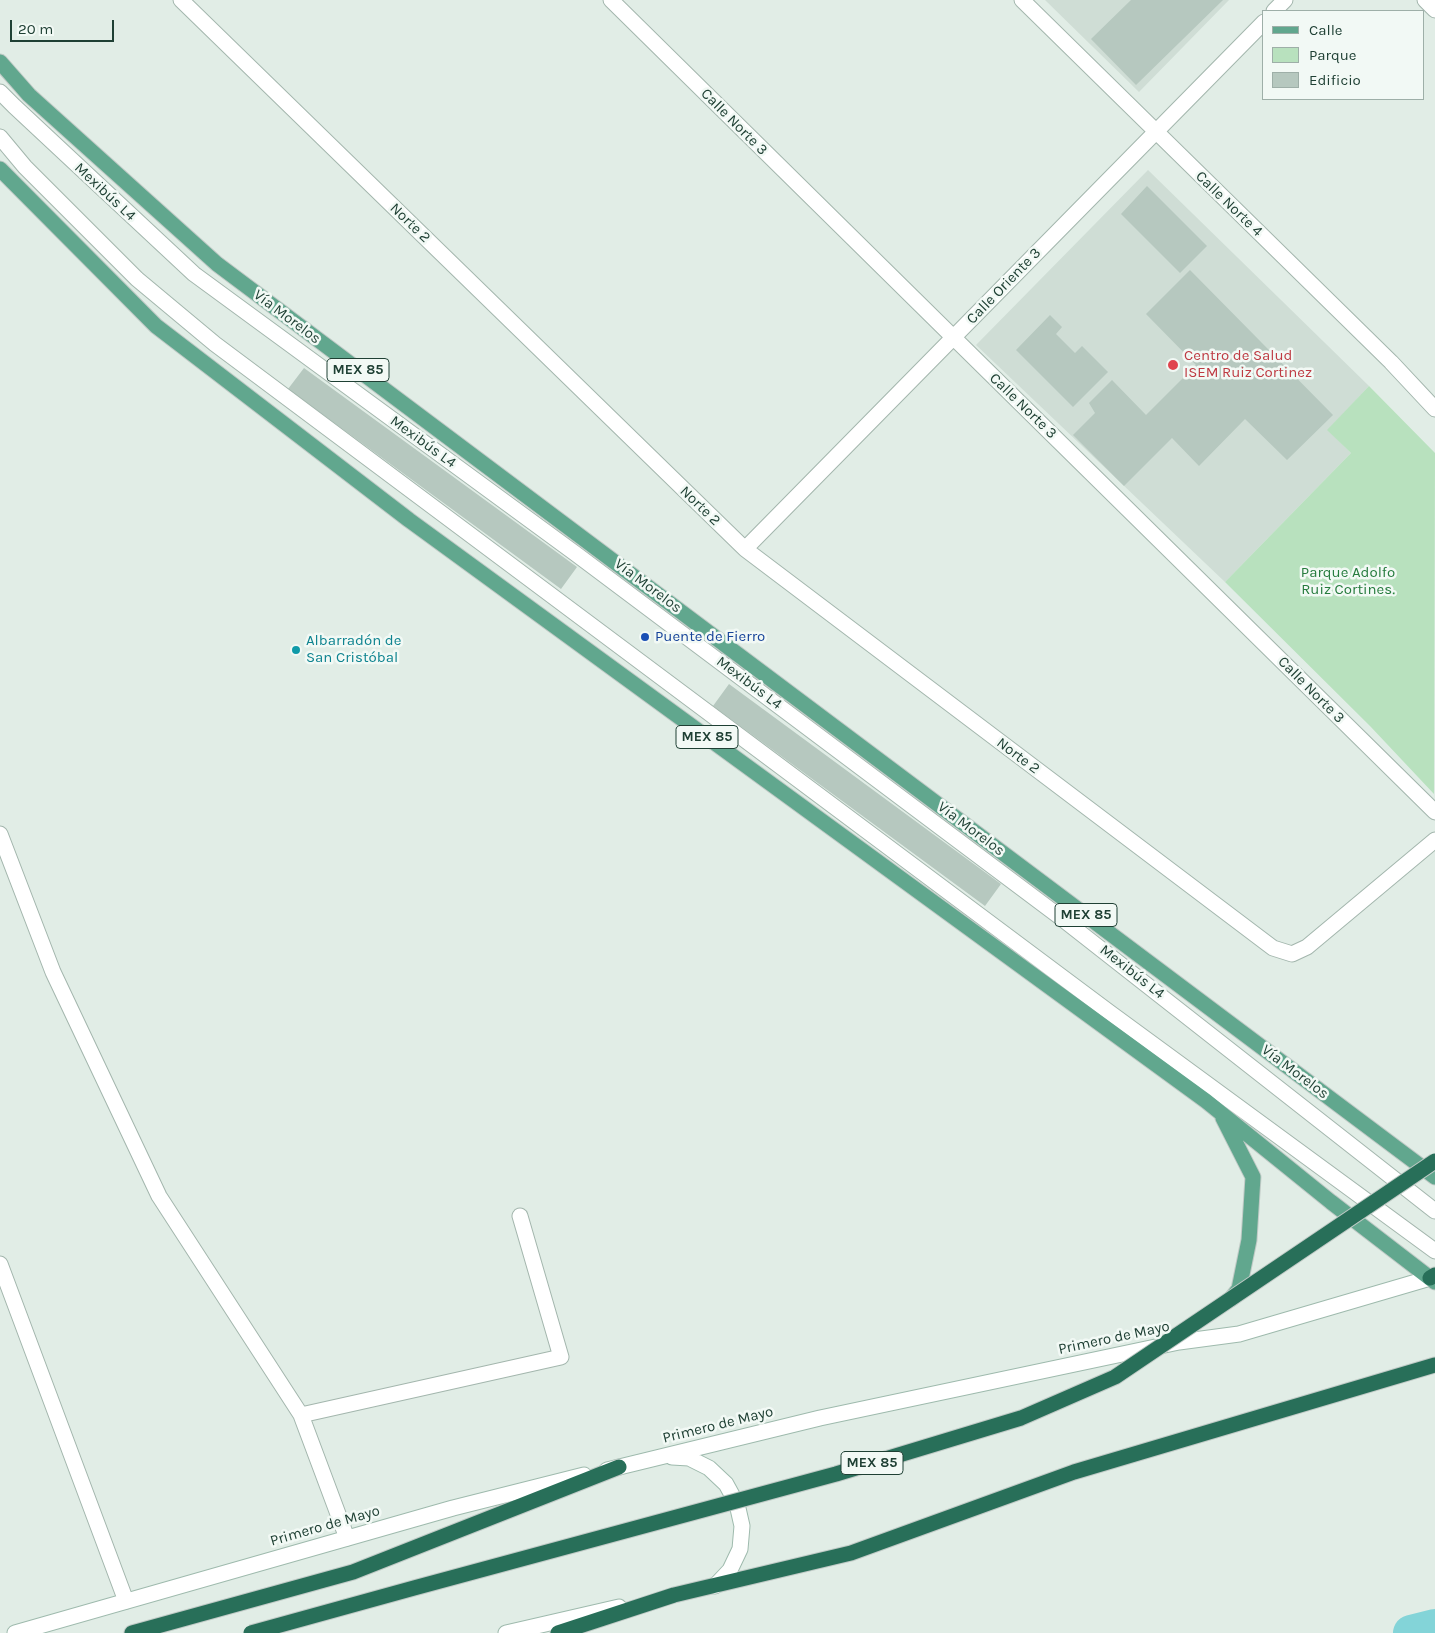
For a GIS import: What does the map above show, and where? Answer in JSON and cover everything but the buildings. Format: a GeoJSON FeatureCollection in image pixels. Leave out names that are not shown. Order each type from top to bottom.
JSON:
{"type":"FeatureCollection","features":[{"type":"Feature","properties":{"kind":"highway","name":"MEX 85"},"geometry":{"type":"LineString","coordinates":[[251,1633],[836,1474],[1021,1418],[1115,1377],[1435,1161]]}},
{"type":"Feature","properties":{"kind":"highway"},"geometry":{"type":"LineString","coordinates":[[558,1633],[674,1594],[715,1586],[852,1552],[1074,1472],[1435,1365]]}},
{"type":"Feature","properties":{"kind":"highway"},"geometry":{"type":"LineString","coordinates":[[132,1633],[353,1572],[619,1467]]}},
{"type":"Feature","properties":{"kind":"main road","name":"Vía Morelos"},"geometry":{"type":"LineString","coordinates":[[0,62],[29,95],[217,264],[1435,1177]]}},
{"type":"Feature","properties":{"kind":"main road","name":"MEX 85"},"geometry":{"type":"LineString","coordinates":[[0,169],[156,326],[409,520],[1220,1113],[1331,1202],[1433,1278]]}},
{"type":"Feature","properties":{"kind":"main road"},"geometry":{"type":"LineString","coordinates":[[1180,1342],[1213,1320],[1239,1289],[1249,1240],[1253,1177],[1220,1113]]}},
{"type":"Feature","properties":{"kind":"street","name":"Calle Norte 3"},"geometry":{"type":"LineString","coordinates":[[611,0],[1435,812]]}},
{"type":"Feature","properties":{"kind":"street","name":"Calle Norte 4"},"geometry":{"type":"LineString","coordinates":[[1022,0],[1391,362],[1435,409]]}},
{"type":"Feature","properties":{"kind":"street"},"geometry":{"type":"LineString","coordinates":[[1275,10],[1285,0]]}},
{"type":"Feature","properties":{"kind":"street"},"geometry":{"type":"LineString","coordinates":[[1424,0],[1435,10]]}},
{"type":"Feature","properties":{"kind":"street","name":"Norte 2"},"geometry":{"type":"LineString","coordinates":[[187,2],[745,549],[1273,948],[1292,954],[1307,947],[1435,840]]}},
{"type":"Feature","properties":{"kind":"street","name":"Calle Oriente 3"},"geometry":{"type":"LineString","coordinates":[[745,549],[1262,24]]}},
{"type":"Feature","properties":{"kind":"street","name":"Mexibús L4"},"geometry":{"type":"LineString","coordinates":[[0,92],[194,274],[584,560],[1060,917],[1435,1211]]}},
{"type":"Feature","properties":{"kind":"street"},"geometry":{"type":"LineString","coordinates":[[0,137],[25,167],[136,279],[215,344],[1109,1012],[1435,1251]]}},
{"type":"Feature","properties":{"kind":"street"},"geometry":{"type":"LineString","coordinates":[[0,834],[53,972],[159,1196],[301,1415],[346,1538]]}},
{"type":"Feature","properties":{"kind":"street"},"geometry":{"type":"LineString","coordinates":[[301,1415],[561,1357],[520,1216]]}},
{"type":"Feature","properties":{"kind":"street"},"geometry":{"type":"LineString","coordinates":[[0,1264],[126,1601]]}},
{"type":"Feature","properties":{"kind":"street","name":"Primero de Mayo"},"geometry":{"type":"LineString","coordinates":[[15,1633],[453,1508],[820,1418],[1180,1342],[1239,1334],[1433,1278]]}},
{"type":"Feature","properties":{"kind":"street"},"geometry":{"type":"LineString","coordinates":[[666,1456],[689,1458],[709,1468],[726,1484],[737,1504],[742,1526],[740,1549],[730,1570],[715,1586]]}},
{"type":"Feature","properties":{"kind":"street"},"geometry":{"type":"LineString","coordinates":[[506,1633],[674,1594]]}},
{"type":"Feature","properties":{"kind":"shaded area"},"geometry":{"type":"Polygon","coordinates":[[[1045,0],[1229,0],[1139,92],[1045,0]]]}},
{"type":"Feature","properties":{"kind":"shaded area","name":"Centro de Salud ISEM Ruiz Cortinez"},"geometry":{"type":"Polygon","coordinates":[[[1148,170],[1369,386],[1328,430],[1351,453],[1225,582],[976,345],[1148,170]]]}},
{"type":"Feature","properties":{"kind":"green space","name":"Parque Adolfo Ruiz Cortines."},"geometry":{"type":"Polygon","coordinates":[[[1369,386],[1435,453],[1434,794],[1370,726],[1225,582],[1351,453],[1327,430],[1369,386]]]}},
{"type":"Feature","properties":{"kind":"waterway"},"geometry":{"type":"LineString","coordinates":[[1411,1633],[1435,1627]]}},
{"type":"Feature","properties":{"kind":"place","name":"Centro de Salud ISEM Ruiz Cortinez"},"geometry":{"type":"Point","coordinates":[1173,365]}},
{"type":"Feature","properties":{"kind":"place","name":"Puente de Fierro"},"geometry":{"type":"Point","coordinates":[645,637]}},
{"type":"Feature","properties":{"kind":"place","name":"Albarradón de San Cristóbal"},"geometry":{"type":"Point","coordinates":[296,650]}}]}
